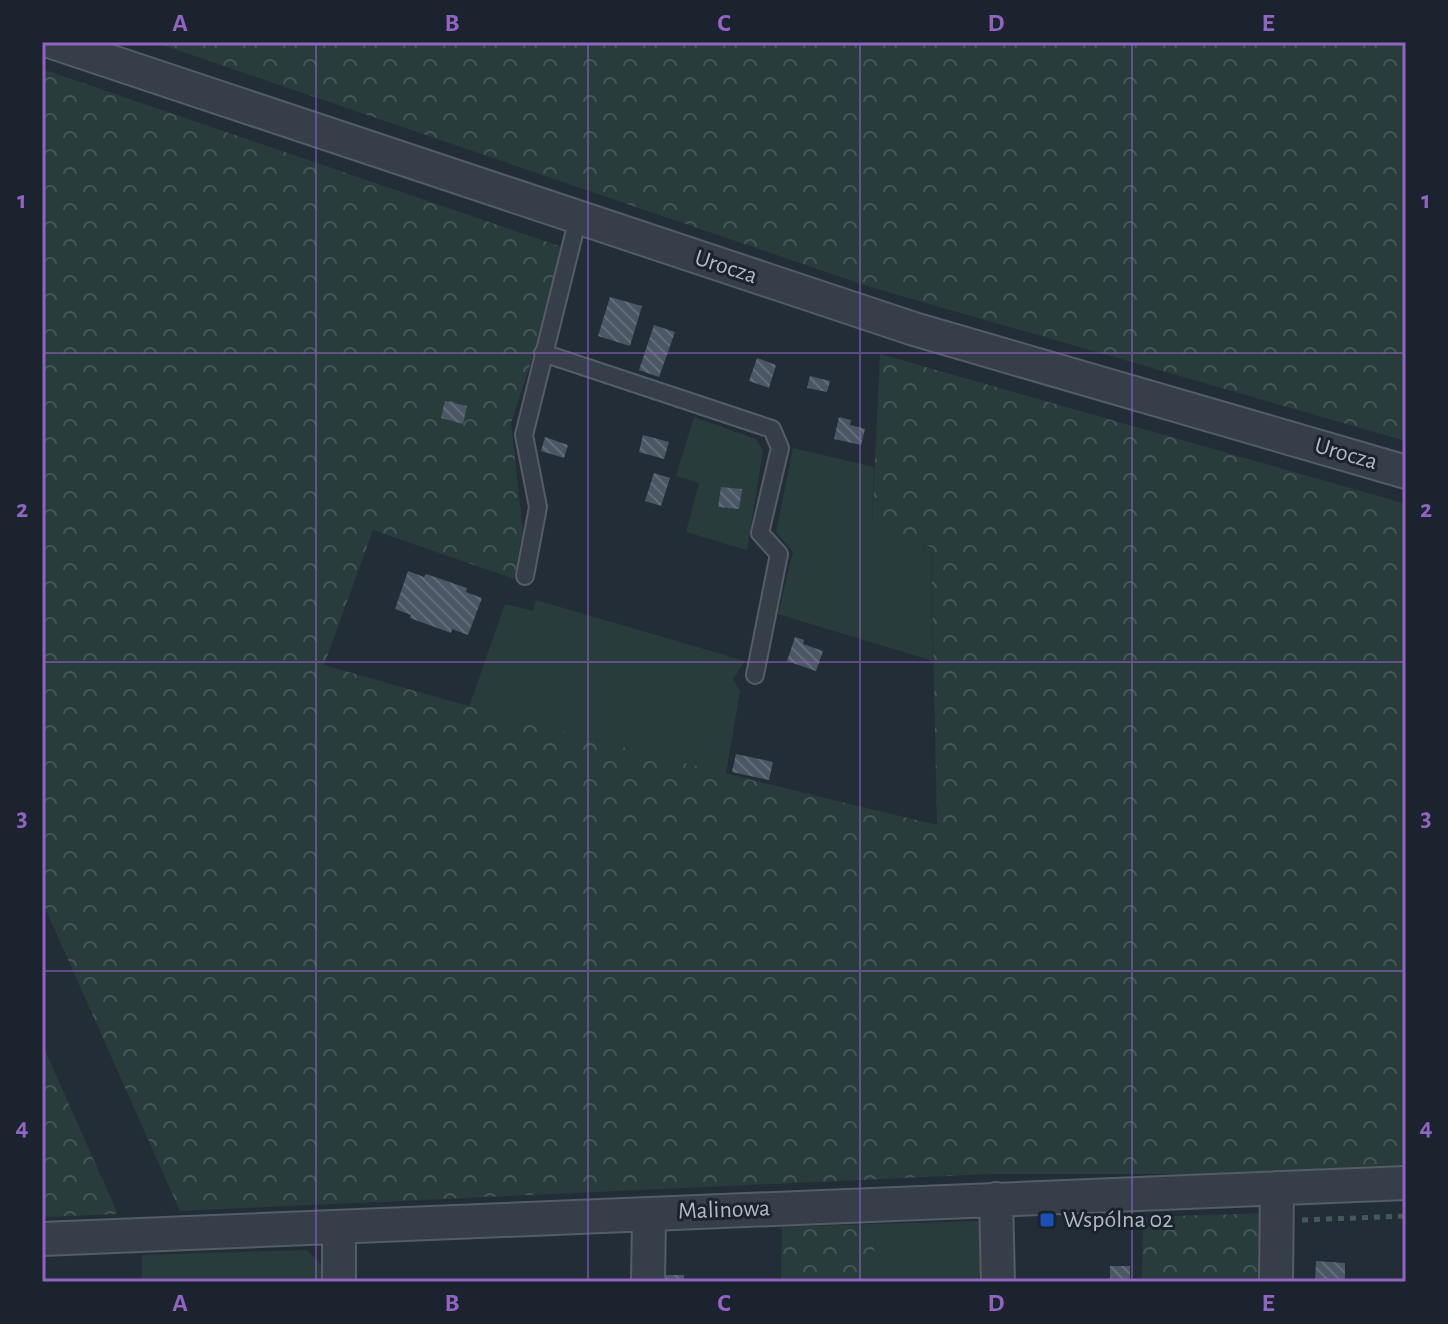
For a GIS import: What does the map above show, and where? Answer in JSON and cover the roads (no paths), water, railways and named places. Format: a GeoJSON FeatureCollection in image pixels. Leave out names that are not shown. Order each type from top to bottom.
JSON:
{"type":"FeatureCollection","features":[{"type":"Feature","properties":{"kind":"street","name":"Urocza"},"geometry":{"type":"LineString","coordinates":[[52,42],[914,329],[1406,472]]}},
{"type":"Feature","properties":{"kind":"street","name":"Malinowa"},"geometry":{"type":"LineString","coordinates":[[42,1239],[1406,1183]]}},
{"type":"Feature","properties":{"kind":"street"},"geometry":{"type":"LineString","coordinates":[[1276,1282],[1277,1188]]}},
{"type":"Feature","properties":{"kind":"street"},"geometry":{"type":"LineString","coordinates":[[996,1199],[998,1282]]}},
{"type":"Feature","properties":{"kind":"street"},"geometry":{"type":"LineString","coordinates":[[648,1282],[649,1214]]}},
{"type":"Feature","properties":{"kind":"street"},"geometry":{"type":"LineString","coordinates":[[339,1227],[339,1282]]}},
{"type":"Feature","properties":{"kind":"lane"},"geometry":{"type":"LineString","coordinates":[[525,576],[538,507],[524,435],[578,218]]}},
{"type":"Feature","properties":{"kind":"lane"},"geometry":{"type":"LineString","coordinates":[[543,353],[772,429],[780,448],[760,533],[779,554],[755,675]]}},
{"type":"Feature","properties":{"kind":"place","name":"Wspólna 02"},"geometry":{"type":"Point","coordinates":[1047,1220]}}]}
